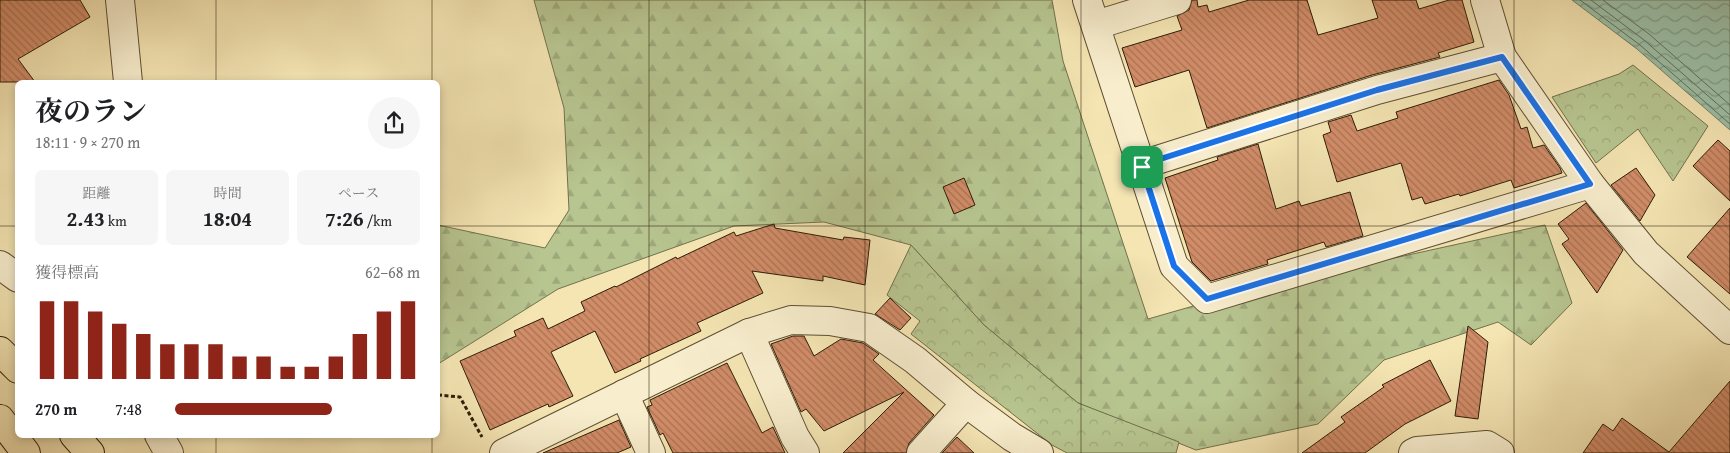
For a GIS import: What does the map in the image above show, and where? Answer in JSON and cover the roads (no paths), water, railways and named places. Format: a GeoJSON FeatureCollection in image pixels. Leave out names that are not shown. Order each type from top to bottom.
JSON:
{"type":"FeatureCollection","features":[{"type":"Feature","properties":{"kind":"highway"},"geometry":{"type":"LineString","coordinates":[[0,351],[15,366]]}},
{"type":"Feature","properties":{"kind":"highway"},"geometry":{"type":"LineString","coordinates":[[0,420],[26,453]]}},
{"type":"Feature","properties":{"kind":"highway"},"geometry":{"type":"LineString","coordinates":[[77,438],[90,453]]}},
{"type":"Feature","properties":{"kind":"street"},"geometry":{"type":"LineString","coordinates":[[120,0],[128,80]]}},
{"type":"Feature","properties":{"kind":"street"},"geometry":{"type":"LineString","coordinates":[[1177,0],[1092,13],[1174,266],[1207,299],[1590,184]]}},
{"type":"Feature","properties":{"kind":"street"},"geometry":{"type":"LineString","coordinates":[[1485,0],[1502,57],[1590,184],[1646,253],[1730,330]]}},
{"type":"Feature","properties":{"kind":"street"},"geometry":{"type":"LineString","coordinates":[[1142,167],[1154,161],[1377,90],[1502,57]]}},
{"type":"Feature","properties":{"kind":"street"},"geometry":{"type":"LineString","coordinates":[[0,265],[15,276]]}},
{"type":"Feature","properties":{"kind":"street"},"geometry":{"type":"LineString","coordinates":[[495,449],[624,394],[749,333],[791,320],[830,321],[869,328],[915,360],[966,403],[1012,437],[1039,453]]}},
{"type":"Feature","properties":{"kind":"street"},"geometry":{"type":"LineString","coordinates":[[749,333],[805,453]]}},
{"type":"Feature","properties":{"kind":"street"},"geometry":{"type":"LineString","coordinates":[[624,394],[651,453]]}},
{"type":"Feature","properties":{"kind":"street"},"geometry":{"type":"LineString","coordinates":[[921,453],[966,403]]}},
{"type":"Feature","properties":{"kind":"street"},"geometry":{"type":"LineString","coordinates":[[160,438],[168,453]]}},
{"type":"Feature","properties":{"kind":"street"},"geometry":{"type":"LineString","coordinates":[[1413,453],[1417,450],[1487,445],[1500,453]]}},
{"type":"Feature","properties":{"kind":"water"},"geometry":{"type":"Polygon","coordinates":[[[1572,0],[1730,0],[1730,130],[1637,49],[1572,0]]]}}]}
